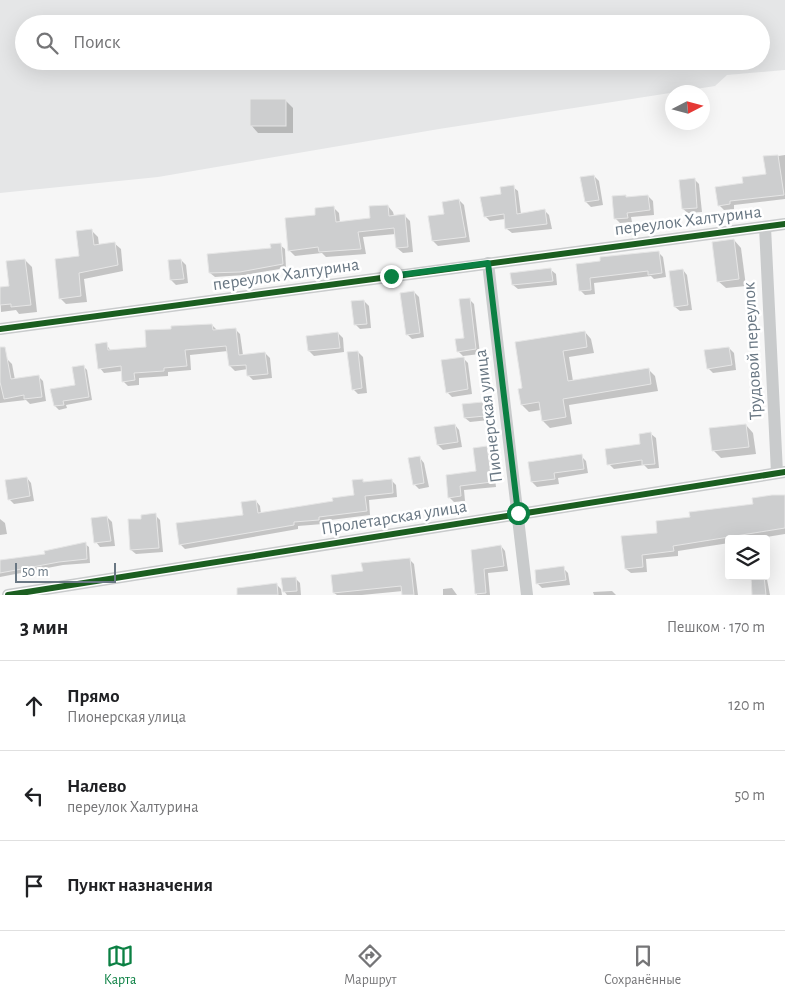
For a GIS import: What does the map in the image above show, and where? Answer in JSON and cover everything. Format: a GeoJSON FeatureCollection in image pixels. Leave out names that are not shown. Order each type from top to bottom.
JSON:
{"type":"FeatureCollection","features":[{"type":"Feature","properties":{"kind":"street","name":"переулок Халтурина"},"geometry":{"type":"LineString","coordinates":[[0,329],[785,224]]}},
{"type":"Feature","properties":{"kind":"street","name":"Трудовой переулок"},"geometry":{"type":"LineString","coordinates":[[765,227],[781,473]]}},
{"type":"Feature","properties":{"kind":"street","name":"Пионерская улица"},"geometry":{"type":"LineString","coordinates":[[488,263],[526,595]]}},
{"type":"Feature","properties":{"kind":"street","name":"Пролетарская улица"},"geometry":{"type":"LineString","coordinates":[[8,595],[781,473]]}},
{"type":"Feature","properties":{"kind":"shaded area"},"geometry":{"type":"Polygon","coordinates":[[[0,0],[785,0],[785,70],[727,75],[715,86],[710,87],[710,85],[665,85],[665,94],[439,129],[158,177],[0,193],[0,0]]]}},
{"type":"Feature","properties":{"kind":"building"},"geometry":{"type":"Polygon","coordinates":[[[250,99],[286,99],[286,126],[250,126],[250,99]]]}},
{"type":"Feature","properties":{"kind":"building"},"geometry":{"type":"Polygon","coordinates":[[[778,155],[784,195],[730,201],[730,204],[718,206],[715,187],[743,183],[742,177],[766,174],[763,156],[778,155]]]}},
{"type":"Feature","properties":{"kind":"building"},"geometry":{"type":"Polygon","coordinates":[[[594,175],[599,200],[585,202],[580,177],[594,175]]]}},
{"type":"Feature","properties":{"kind":"building"},"geometry":{"type":"Polygon","coordinates":[[[695,178],[697,208],[682,209],[679,180],[695,178]]]}},
{"type":"Feature","properties":{"kind":"building"},"geometry":{"type":"Polygon","coordinates":[[[514,185],[517,214],[545,209],[547,224],[505,229],[504,214],[484,217],[480,197],[501,194],[500,187],[514,185]]]}},
{"type":"Feature","properties":{"kind":"building"},"geometry":{"type":"Polygon","coordinates":[[[626,195],[626,197],[648,195],[650,210],[627,213],[628,218],[614,219],[612,196],[626,195]]]}},
{"type":"Feature","properties":{"kind":"building"},"geometry":{"type":"Polygon","coordinates":[[[459,199],[466,237],[432,241],[428,216],[444,214],[442,202],[459,199]]]}},
{"type":"Feature","properties":{"kind":"building"},"geometry":{"type":"Polygon","coordinates":[[[388,205],[389,216],[405,214],[408,247],[396,248],[394,228],[358,232],[361,249],[319,252],[318,247],[288,251],[285,218],[315,215],[315,208],[334,206],[336,222],[370,218],[369,206],[388,205]]]}},
{"type":"Feature","properties":{"kind":"building"},"geometry":{"type":"Polygon","coordinates":[[[92,229],[94,245],[115,242],[118,265],[79,273],[81,296],[59,299],[55,259],[79,256],[76,231],[92,229]]]}},
{"type":"Feature","properties":{"kind":"building"},"geometry":{"type":"Polygon","coordinates":[[[734,239],[739,279],[717,282],[712,242],[734,239]]]}},
{"type":"Feature","properties":{"kind":"building"},"geometry":{"type":"Polygon","coordinates":[[[281,243],[283,264],[240,272],[209,273],[207,254],[271,248],[270,244],[281,243]]]}},
{"type":"Feature","properties":{"kind":"building"},"geometry":{"type":"Polygon","coordinates":[[[659,251],[662,273],[648,275],[648,271],[590,278],[591,290],[579,291],[576,264],[600,261],[600,257],[659,251]]]}},
{"type":"Feature","properties":{"kind":"building"},"geometry":{"type":"Polygon","coordinates":[[[25,259],[31,305],[11,307],[11,304],[0,305],[0,287],[9,286],[6,261],[25,259]]]}},
{"type":"Feature","properties":{"kind":"building"},"geometry":{"type":"Polygon","coordinates":[[[181,259],[184,279],[170,280],[168,260],[181,259]]]}},
{"type":"Feature","properties":{"kind":"building"},"geometry":{"type":"Polygon","coordinates":[[[551,268],[553,281],[512,285],[510,273],[551,268]]]}},
{"type":"Feature","properties":{"kind":"building"},"geometry":{"type":"Polygon","coordinates":[[[683,269],[688,305],[674,307],[669,271],[683,269]]]}},
{"type":"Feature","properties":{"kind":"building"},"geometry":{"type":"Polygon","coordinates":[[[414,291],[420,333],[406,335],[400,293],[414,291]]]}},
{"type":"Feature","properties":{"kind":"building"},"geometry":{"type":"Polygon","coordinates":[[[470,298],[476,349],[457,352],[455,339],[464,338],[459,299],[470,298]]]}},
{"type":"Feature","properties":{"kind":"building"},"geometry":{"type":"Polygon","coordinates":[[[364,300],[367,324],[354,325],[351,301],[364,300]]]}},
{"type":"Feature","properties":{"kind":"building"},"geometry":{"type":"Polygon","coordinates":[[[212,324],[213,330],[236,328],[239,355],[265,352],[268,374],[247,376],[246,365],[229,366],[226,346],[185,350],[187,366],[164,368],[164,371],[134,373],[135,380],[122,382],[121,366],[98,369],[95,344],[107,342],[108,350],[146,347],[145,330],[171,329],[171,326],[212,324]]]}},
{"type":"Feature","properties":{"kind":"building"},"geometry":{"type":"Polygon","coordinates":[[[585,331],[587,347],[563,351],[568,381],[649,368],[651,384],[563,399],[566,417],[542,421],[539,402],[521,405],[518,389],[522,388],[515,342],[585,331]]]}},
{"type":"Feature","properties":{"kind":"building"},"geometry":{"type":"Polygon","coordinates":[[[338,332],[340,348],[308,351],[306,336],[338,332]]]}},
{"type":"Feature","properties":{"kind":"building"},"geometry":{"type":"Polygon","coordinates":[[[0,347],[5,347],[11,379],[39,375],[42,397],[24,399],[24,395],[4,399],[0,382],[0,347]]]}},
{"type":"Feature","properties":{"kind":"building"},"geometry":{"type":"Polygon","coordinates":[[[729,347],[732,365],[707,369],[704,350],[729,347]]]}},
{"type":"Feature","properties":{"kind":"building"},"geometry":{"type":"Polygon","coordinates":[[[358,351],[362,388],[352,390],[347,352],[358,351]]]}},
{"type":"Feature","properties":{"kind":"building"},"geometry":{"type":"Polygon","coordinates":[[[464,357],[468,389],[446,393],[441,360],[464,357]]]}},
{"type":"Feature","properties":{"kind":"building"},"geometry":{"type":"Polygon","coordinates":[[[84,365],[89,397],[63,401],[64,405],[54,406],[50,389],[75,385],[72,367],[84,365]]]}},
{"type":"Feature","properties":{"kind":"building"},"geometry":{"type":"Polygon","coordinates":[[[483,402],[485,416],[464,418],[462,404],[483,402]]]}},
{"type":"Feature","properties":{"kind":"building"},"geometry":{"type":"Polygon","coordinates":[[[455,424],[458,442],[437,445],[434,427],[455,424]]]}},
{"type":"Feature","properties":{"kind":"building"},"geometry":{"type":"Polygon","coordinates":[[[746,424],[749,447],[712,451],[709,428],[746,424]]]}},
{"type":"Feature","properties":{"kind":"building"},"geometry":{"type":"Polygon","coordinates":[[[651,432],[655,464],[642,465],[642,460],[607,465],[605,449],[640,444],[639,434],[651,432]]]}},
{"type":"Feature","properties":{"kind":"building"},"geometry":{"type":"Polygon","coordinates":[[[487,446],[492,482],[460,486],[461,496],[448,498],[446,475],[476,471],[473,448],[487,446]]]}},
{"type":"Feature","properties":{"kind":"building"},"geometry":{"type":"Polygon","coordinates":[[[582,454],[584,469],[554,473],[555,479],[531,482],[528,462],[582,454]]]}},
{"type":"Feature","properties":{"kind":"building"},"geometry":{"type":"Polygon","coordinates":[[[420,456],[424,483],[413,485],[408,458],[420,456]]]}},
{"type":"Feature","properties":{"kind":"building"},"geometry":{"type":"Polygon","coordinates":[[[27,477],[30,496],[8,500],[5,480],[27,477]]]}},
{"type":"Feature","properties":{"kind":"building"},"geometry":{"type":"Polygon","coordinates":[[[363,479],[363,482],[392,479],[393,493],[365,496],[367,511],[319,517],[319,520],[294,522],[294,525],[179,545],[176,523],[243,515],[241,502],[256,500],[258,513],[333,501],[332,498],[354,495],[352,480],[363,479]]]}},
{"type":"Feature","properties":{"kind":"building"},"geometry":{"type":"Polygon","coordinates":[[[785,495],[785,528],[741,535],[725,535],[725,538],[673,546],[674,551],[642,555],[643,567],[625,569],[621,536],[657,533],[656,521],[690,517],[689,512],[753,504],[752,498],[785,495]]]}},
{"type":"Feature","properties":{"kind":"building"},"geometry":{"type":"Polygon","coordinates":[[[156,513],[159,548],[130,550],[128,519],[141,519],[141,515],[156,513]]]}},
{"type":"Feature","properties":{"kind":"building"},"geometry":{"type":"Polygon","coordinates":[[[107,516],[111,541],[94,543],[91,518],[107,516]]]}},
{"type":"Feature","properties":{"kind":"building"},"geometry":{"type":"Polygon","coordinates":[[[86,542],[87,559],[0,573],[0,560],[45,554],[44,551],[86,542]]]}},
{"type":"Feature","properties":{"kind":"building"},"geometry":{"type":"Polygon","coordinates":[[[501,545],[504,566],[484,569],[486,593],[475,594],[471,550],[501,545]]]}},
{"type":"Feature","properties":{"kind":"building"},"geometry":{"type":"Polygon","coordinates":[[[410,558],[414,595],[402,595],[401,586],[333,593],[331,575],[363,571],[361,563],[410,558]]]}},
{"type":"Feature","properties":{"kind":"building"},"geometry":{"type":"Polygon","coordinates":[[[564,566],[566,580],[536,584],[535,570],[564,566]]]}},
{"type":"Feature","properties":{"kind":"building"},"geometry":{"type":"Polygon","coordinates":[[[296,577],[297,591],[283,592],[281,578],[296,577]]]}},
{"type":"Feature","properties":{"kind":"building"},"geometry":{"type":"Polygon","coordinates":[[[751,580],[764,580],[766,595],[752,595],[751,580]]]}},
{"type":"Feature","properties":{"kind":"building"},"geometry":{"type":"Polygon","coordinates":[[[277,583],[278,595],[237,595],[237,588],[277,583]]]}},
{"type":"Feature","properties":{"kind":"cycle path"},"geometry":{"type":"LineString","coordinates":[[0,329],[785,224]]}},
{"type":"Feature","properties":{"kind":"cycle path"},"geometry":{"type":"LineString","coordinates":[[8,595],[785,472]]}},
{"type":"Feature","properties":{"kind":"route"},"geometry":{"type":"LineString","coordinates":[[391,276],[488,263],[518,513]]}}]}
